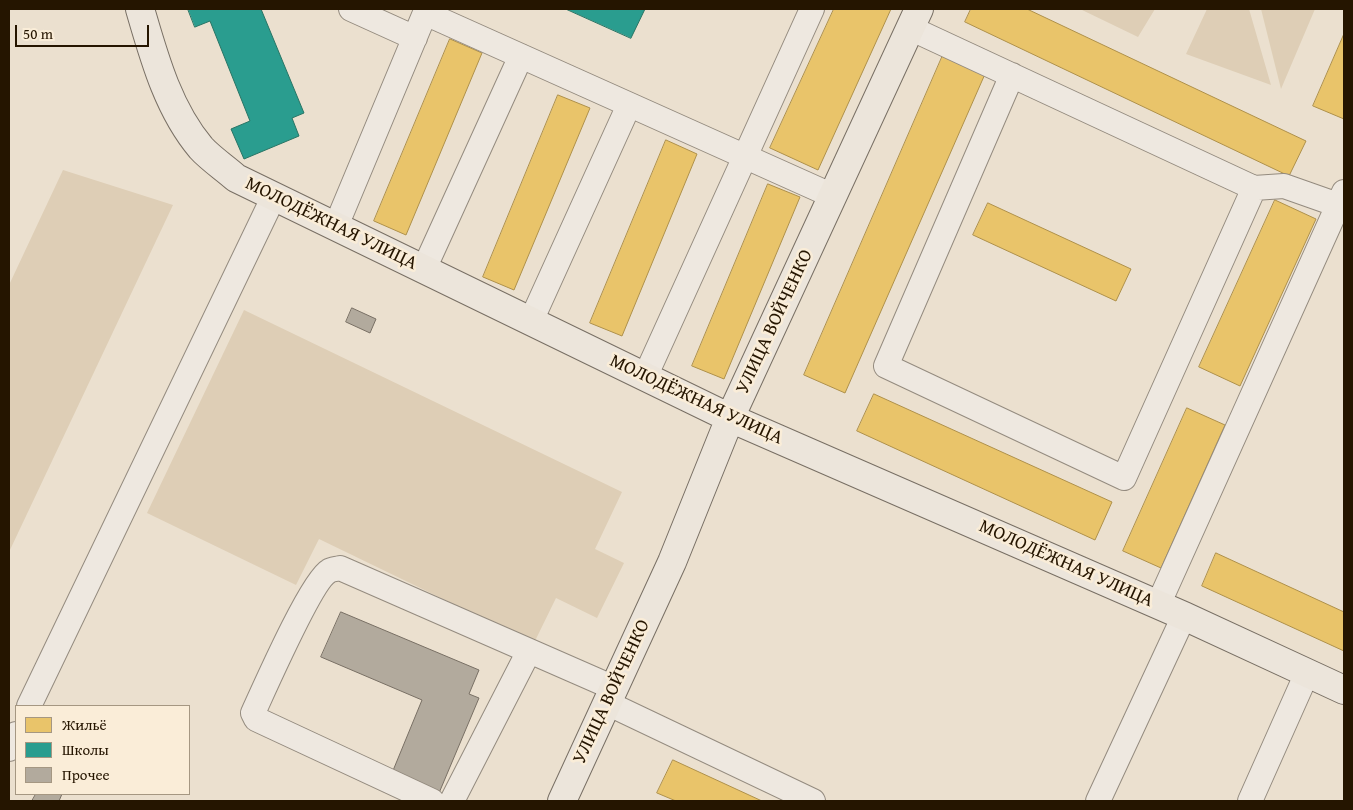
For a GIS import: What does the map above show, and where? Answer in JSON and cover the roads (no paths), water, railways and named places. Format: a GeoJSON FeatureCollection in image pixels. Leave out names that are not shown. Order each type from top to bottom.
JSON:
{"type":"FeatureCollection","features":[{"type":"Feature","properties":{"kind":"main road","name":"МОЛОДЁЖНАЯ УЛИЦА"},"geometry":{"type":"LineString","coordinates":[[140,9],[154,59],[175,108],[202,149],[236,178],[730,418],[1184,616],[1344,690]]}},
{"type":"Feature","properties":{"kind":"main road","name":"УЛИЦА ВОЙЧЕНКО"},"geometry":{"type":"LineString","coordinates":[[562,801],[672,562],[730,418],[915,18]]}},
{"type":"Feature","properties":{"kind":"lane"},"geometry":{"type":"LineString","coordinates":[[351,9],[415,38]]}},
{"type":"Feature","properties":{"kind":"lane"},"geometry":{"type":"LineString","coordinates":[[645,377],[812,9]]}},
{"type":"Feature","properties":{"kind":"lane"},"geometry":{"type":"LineString","coordinates":[[336,226],[425,13],[833,196]]}},
{"type":"Feature","properties":{"kind":"lane"},"geometry":{"type":"LineString","coordinates":[[915,18],[1012,75],[1254,188],[1284,186],[1341,198],[1158,605]]}},
{"type":"Feature","properties":{"kind":"lane"},"geometry":{"type":"LineString","coordinates":[[424,269],[521,56]]}},
{"type":"Feature","properties":{"kind":"lane"},"geometry":{"type":"LineString","coordinates":[[1012,75],[886,366],[1124,478],[1254,188]]}},
{"type":"Feature","properties":{"kind":"lane"},"geometry":{"type":"LineString","coordinates":[[531,321],[629,105]]}},
{"type":"Feature","properties":{"kind":"lane"},"geometry":{"type":"LineString","coordinates":[[29,705],[274,196]]}},
{"type":"Feature","properties":{"kind":"lane"},"geometry":{"type":"LineString","coordinates":[[432,801],[256,720],[253,713],[318,582],[328,571],[340,568],[529,651],[610,696],[813,801]]}},
{"type":"Feature","properties":{"kind":"lane"},"geometry":{"type":"LineString","coordinates":[[1098,801],[1184,616]]}},
{"type":"Feature","properties":{"kind":"lane"},"geometry":{"type":"LineString","coordinates":[[452,801],[529,651]]}},
{"type":"Feature","properties":{"kind":"lane"},"geometry":{"type":"LineString","coordinates":[[1250,801],[1307,673]]}},
{"type":"Feature","properties":{"kind":"lane"},"geometry":{"type":"LineString","coordinates":[[9,749],[15,736]]}}]}
